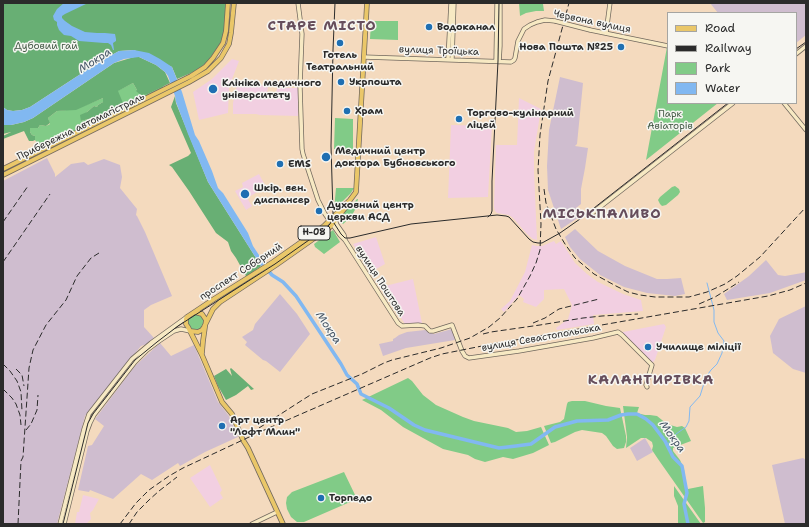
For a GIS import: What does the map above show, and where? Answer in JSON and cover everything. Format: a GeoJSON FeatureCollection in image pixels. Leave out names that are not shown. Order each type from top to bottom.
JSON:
{"type":"FeatureCollection","features":[{"type":"Feature","properties":{"kind":"main road"},"geometry":{"type":"LineString","coordinates":[[190,79],[209,64],[223,43],[226,31],[228,3]]}},
{"type":"Feature","properties":{"kind":"main road"},"geometry":{"type":"LineString","coordinates":[[190,79],[211,69],[226,50],[231,36],[234,3]]}},
{"type":"Feature","properties":{"kind":"main road","name":"проспект Соборний"},"geometry":{"type":"LineString","coordinates":[[206,323],[213,309],[220,302],[333,220],[356,192],[366,3]]}},
{"type":"Feature","properties":{"kind":"main road","name":"Прибережна автомагістраль"},"geometry":{"type":"LineString","coordinates":[[43,152],[164,89],[190,79]]}},
{"type":"Feature","properties":{"kind":"main road","name":"Прибережна автомагістраль"},"geometry":{"type":"LineString","coordinates":[[3,169],[43,152],[166,94],[190,79]]}},
{"type":"Feature","properties":{"kind":"main road","name":"Прибережна автомагістраль"},"geometry":{"type":"LineString","coordinates":[[3,174],[35,155]]}},
{"type":"Feature","properties":{"kind":"main road","name":"проспект Соборний"},"geometry":{"type":"LineString","coordinates":[[195,312],[214,299],[260,273]]}},
{"type":"Feature","properties":{"kind":"main road"},"geometry":{"type":"LineString","coordinates":[[190,331],[198,332],[202,330],[206,323],[206,320],[202,314],[195,312]]}},
{"type":"Feature","properties":{"kind":"main road","name":"Н-08"},"geometry":{"type":"LineString","coordinates":[[195,312],[187,317],[186,324],[202,355],[222,402],[232,414],[283,524]]}},
{"type":"Feature","properties":{"kind":"main road","name":"Н-08"},"geometry":{"type":"LineString","coordinates":[[202,355],[206,323]]}},
{"type":"Feature","properties":{"kind":"street"},"geometry":{"type":"LineString","coordinates":[[298,3],[302,34],[300,86],[302,149],[318,200],[338,226],[344,235],[345,240]]}},
{"type":"Feature","properties":{"kind":"street"},"geometry":{"type":"LineString","coordinates":[[450,59],[452,3]]}},
{"type":"Feature","properties":{"kind":"street"},"geometry":{"type":"LineString","coordinates":[[497,61],[500,46],[499,3]]}},
{"type":"Feature","properties":{"kind":"street"},"geometry":{"type":"LineString","coordinates":[[606,33],[610,3]]}},
{"type":"Feature","properties":{"kind":"street","name":"Червона вулиця"},"geometry":{"type":"LineString","coordinates":[[514,60],[518,41],[524,29],[530,25],[545,20],[667,46]]}},
{"type":"Feature","properties":{"kind":"street"},"geometry":{"type":"LineString","coordinates":[[797,53],[806,46]]}},
{"type":"Feature","properties":{"kind":"street","name":"вулиця Троїцька"},"geometry":{"type":"LineString","coordinates":[[364,57],[511,62],[514,60]]}},
{"type":"Feature","properties":{"kind":"street"},"geometry":{"type":"LineString","coordinates":[[591,214],[732,104]]}},
{"type":"Feature","properties":{"kind":"street"},"geometry":{"type":"LineString","coordinates":[[785,104],[806,130]]}},
{"type":"Feature","properties":{"kind":"street","name":"вулиця Поштова"},"geometry":{"type":"LineString","coordinates":[[333,220],[398,323],[402,326],[425,326],[430,331],[452,325],[462,351],[467,357]]}},
{"type":"Feature","properties":{"kind":"street"},"geometry":{"type":"LineString","coordinates":[[60,524],[91,411],[132,359],[187,317]]}},
{"type":"Feature","properties":{"kind":"street"},"geometry":{"type":"LineString","coordinates":[[64,524],[88,421],[135,362],[159,341],[174,331],[181,329],[190,331]]}},
{"type":"Feature","properties":{"kind":"street","name":"вулиця Севастопольська"},"geometry":{"type":"LineString","coordinates":[[467,357],[471,358],[519,351],[588,339],[618,332],[652,365],[646,385],[647,387]]}},
{"type":"Feature","properties":{"kind":"street"},"geometry":{"type":"LineString","coordinates":[[252,524],[277,512]]}},
{"type":"Feature","properties":{"kind":"shaded area"},"geometry":{"type":"Polygon","coordinates":[[[710,3],[806,3],[806,35],[797,42],[797,12],[717,12],[710,3]]]}},
{"type":"Feature","properties":{"kind":"shaded area","name":"Клініка медичного університету"},"geometry":{"type":"Polygon","coordinates":[[[232,59],[239,61],[229,87],[228,113],[199,120],[193,92],[212,79],[232,59]]]}},
{"type":"Feature","properties":{"kind":"shaded area"},"geometry":{"type":"Polygon","coordinates":[[[560,77],[583,83],[577,144],[575,146],[588,148],[581,189],[581,204],[576,208],[579,217],[561,229],[548,190],[547,166],[549,130],[560,77]]]}},
{"type":"Feature","properties":{"kind":"shaded area"},"geometry":{"type":"Polygon","coordinates":[[[239,83],[268,86],[267,94],[276,93],[277,88],[298,88],[298,116],[233,114],[233,103],[239,83]]]}},
{"type":"Feature","properties":{"kind":"shaded area"},"geometry":{"type":"Polygon","coordinates":[[[519,98],[541,109],[534,152],[537,240],[533,239],[527,234],[509,215],[497,213],[494,207],[496,145],[517,145],[519,98]]]}},
{"type":"Feature","properties":{"kind":"shaded area"},"geometry":{"type":"Polygon","coordinates":[[[451,125],[492,126],[488,197],[448,198],[451,125]]]}},
{"type":"Feature","properties":{"kind":"shaded area"},"geometry":{"type":"Polygon","coordinates":[[[47,158],[55,177],[71,164],[84,162],[88,165],[104,159],[120,165],[122,177],[120,188],[137,209],[136,215],[145,232],[172,296],[151,305],[144,310],[144,327],[154,338],[147,344],[141,346],[85,416],[57,524],[3,524],[3,181],[47,158]]]}},
{"type":"Feature","properties":{"kind":"shaded area","name":"Шкір. вен. диспансер"},"geometry":{"type":"Polygon","coordinates":[[[259,174],[266,187],[247,198],[252,206],[246,210],[235,191],[243,187],[242,183],[259,174]]]}},
{"type":"Feature","properties":{"kind":"shaded area"},"geometry":{"type":"Polygon","coordinates":[[[575,229],[598,251],[625,266],[657,279],[681,278],[685,294],[675,296],[647,293],[624,287],[600,275],[580,259],[570,247],[565,237],[575,229]]]}},
{"type":"Feature","properties":{"kind":"shaded area"},"geometry":{"type":"Polygon","coordinates":[[[376,237],[385,264],[371,272],[353,244],[376,237]]]}},
{"type":"Feature","properties":{"kind":"shaded area"},"geometry":{"type":"Polygon","coordinates":[[[554,241],[556,244],[561,241],[575,263],[598,282],[623,294],[641,300],[643,311],[593,315],[594,324],[557,330],[556,328],[568,319],[572,305],[564,289],[544,290],[544,299],[536,307],[523,302],[524,299],[519,295],[504,312],[501,309],[510,301],[525,272],[532,245],[542,246],[554,241]]]}},
{"type":"Feature","properties":{"kind":"shaded area"},"geometry":{"type":"Polygon","coordinates":[[[766,260],[778,275],[785,276],[806,272],[806,280],[770,293],[727,300],[724,294],[749,276],[766,260]]]}},
{"type":"Feature","properties":{"kind":"shaded area"},"geometry":{"type":"Polygon","coordinates":[[[413,279],[422,323],[405,324],[381,287],[413,279]]]}},
{"type":"Feature","properties":{"kind":"shaded area"},"geometry":{"type":"Polygon","coordinates":[[[280,294],[297,314],[310,334],[280,372],[245,345],[247,342],[242,337],[253,330],[255,324],[280,294]]]}},
{"type":"Feature","properties":{"kind":"shaded area"},"geometry":{"type":"Polygon","coordinates":[[[806,306],[806,373],[793,369],[773,353],[770,336],[779,319],[806,306]]]}},
{"type":"Feature","properties":{"kind":"shaded area","name":"Училище міліції"},"geometry":{"type":"Polygon","coordinates":[[[664,324],[666,327],[655,360],[652,363],[623,334],[623,332],[664,324]]]}},
{"type":"Feature","properties":{"kind":"shaded area"},"geometry":{"type":"Polygon","coordinates":[[[452,329],[455,340],[406,348],[383,356],[379,344],[393,341],[393,339],[399,335],[407,332],[425,330],[434,334],[452,329]]]}},
{"type":"Feature","properties":{"kind":"shaded area"},"geometry":{"type":"Polygon","coordinates":[[[160,343],[171,356],[194,345],[218,402],[229,416],[238,437],[205,452],[180,466],[178,463],[152,480],[141,474],[113,499],[90,490],[89,492],[78,490],[88,446],[92,445],[104,426],[95,419],[135,366],[160,343]]]}},
{"type":"Feature","properties":{"kind":"shaded area"},"geometry":{"type":"Polygon","coordinates":[[[645,438],[653,452],[637,461],[630,448],[645,438]]]}},
{"type":"Feature","properties":{"kind":"shaded area"},"geometry":{"type":"Polygon","coordinates":[[[803,458],[806,460],[806,524],[785,524],[772,465],[803,458]]]}},
{"type":"Feature","properties":{"kind":"shaded area"},"geometry":{"type":"Polygon","coordinates":[[[210,465],[222,490],[220,493],[223,498],[210,507],[190,478],[210,465]]]}},
{"type":"Feature","properties":{"kind":"shaded area"},"geometry":{"type":"Polygon","coordinates":[[[83,495],[99,499],[90,513],[91,519],[86,524],[75,524],[77,512],[79,512],[83,495]]]}},
{"type":"Feature","properties":{"kind":"green space","name":"Дубовий гай"},"geometry":{"type":"Polygon","coordinates":[[[3,3],[226,3],[224,33],[221,42],[208,61],[198,70],[177,79],[172,67],[134,50],[119,51],[99,62],[30,107],[13,111],[7,110],[3,107],[3,3]]]}},
{"type":"Feature","properties":{"kind":"green space"},"geometry":{"type":"Polygon","coordinates":[[[519,3],[540,3],[543,4],[544,11],[526,13],[520,16],[519,3]]]}},
{"type":"Feature","properties":{"kind":"green space"},"geometry":{"type":"Polygon","coordinates":[[[371,21],[398,21],[398,40],[370,39],[371,21]]]}},
{"type":"Feature","properties":{"kind":"green space","name":"Парк Авіаторів"},"geometry":{"type":"Polygon","coordinates":[[[667,47],[667,104],[717,104],[646,160],[667,47]]]}},
{"type":"Feature","properties":{"kind":"green space"},"geometry":{"type":"Polygon","coordinates":[[[139,57],[156,65],[165,72],[170,83],[148,94],[141,95],[136,91],[137,90],[133,83],[118,91],[123,105],[99,116],[81,121],[80,115],[87,112],[94,106],[97,107],[103,102],[103,98],[76,110],[57,111],[48,118],[50,123],[46,126],[40,125],[38,128],[30,128],[30,132],[35,136],[35,140],[33,141],[29,141],[24,131],[3,139],[3,136],[11,132],[3,134],[3,125],[24,122],[33,118],[114,63],[139,57]]]}},
{"type":"Feature","properties":{"kind":"green space"},"geometry":{"type":"Polygon","coordinates":[[[133,83],[137,90],[148,94],[163,86],[164,89],[42,150],[35,140],[35,136],[30,132],[30,128],[38,128],[40,125],[46,126],[50,124],[48,118],[57,111],[76,109],[103,98],[103,102],[97,107],[94,106],[87,112],[81,121],[99,116],[123,105],[117,91],[133,83]]]}},
{"type":"Feature","properties":{"kind":"green space"},"geometry":{"type":"Polygon","coordinates":[[[175,96],[176,103],[208,182],[261,266],[246,277],[244,269],[241,267],[231,251],[228,242],[216,233],[189,191],[169,165],[191,153],[171,107],[175,96]]]}},
{"type":"Feature","properties":{"kind":"green space"},"geometry":{"type":"Polygon","coordinates":[[[335,118],[353,119],[353,150],[334,149],[335,118]]]}},
{"type":"Feature","properties":{"kind":"green space"},"geometry":{"type":"Polygon","coordinates":[[[675,186],[680,192],[666,205],[662,206],[658,200],[675,186]]]}},
{"type":"Feature","properties":{"kind":"green space"},"geometry":{"type":"Polygon","coordinates":[[[336,188],[354,188],[334,210],[336,188]]]}},
{"type":"Feature","properties":{"kind":"green space"},"geometry":{"type":"Polygon","coordinates":[[[357,199],[356,208],[351,217],[343,224],[340,222],[341,217],[347,208],[350,207],[357,199]]]}},
{"type":"Feature","properties":{"kind":"green space"},"geometry":{"type":"Polygon","coordinates":[[[333,230],[340,242],[324,254],[315,247],[314,244],[333,230]]]}},
{"type":"Feature","properties":{"kind":"green space"},"geometry":{"type":"Polygon","coordinates":[[[196,314],[203,319],[204,322],[199,329],[196,330],[189,325],[188,322],[193,315],[196,314]]]}},
{"type":"Feature","properties":{"kind":"green space"},"geometry":{"type":"Polygon","coordinates":[[[231,368],[254,389],[251,390],[248,386],[226,400],[214,376],[226,369],[232,376],[231,368]]]}},
{"type":"Feature","properties":{"kind":"green space"},"geometry":{"type":"Polygon","coordinates":[[[408,378],[423,395],[436,405],[463,417],[474,421],[508,428],[516,432],[541,427],[549,445],[533,453],[513,459],[503,457],[485,462],[468,455],[443,449],[403,427],[381,410],[362,400],[408,378]]]}},
{"type":"Feature","properties":{"kind":"green space"},"geometry":{"type":"Polygon","coordinates":[[[585,401],[620,408],[626,436],[624,448],[617,449],[602,433],[582,430],[551,443],[544,426],[560,422],[564,419],[567,404],[568,402],[585,401]]]}},
{"type":"Feature","properties":{"kind":"green space"},"geometry":{"type":"Polygon","coordinates":[[[623,406],[639,407],[637,413],[657,416],[667,424],[677,427],[682,426],[685,428],[691,441],[673,448],[673,451],[680,460],[684,469],[686,488],[688,489],[703,486],[705,522],[703,523],[652,450],[652,442],[646,438],[641,438],[626,448],[627,437],[623,406]]]}},
{"type":"Feature","properties":{"kind":"green space","name":"Торпедо"},"geometry":{"type":"Polygon","coordinates":[[[344,472],[357,499],[304,522],[297,522],[291,517],[286,503],[287,497],[292,492],[344,472]]]}},
{"type":"Feature","properties":{"kind":"green space"},"geometry":{"type":"Polygon","coordinates":[[[674,486],[701,524],[678,524],[678,506],[674,496],[674,486]]]}},
{"type":"Feature","properties":{"kind":"water"},"geometry":{"type":"Polygon","coordinates":[[[64,3],[88,3],[65,14],[62,18],[72,26],[85,32],[115,34],[116,41],[113,43],[114,50],[108,43],[79,41],[71,36],[64,35],[59,30],[57,22],[54,20],[53,16],[57,9],[64,3]]]}},
{"type":"Feature","properties":{"kind":"water"},"geometry":{"type":"Polygon","coordinates":[[[134,50],[149,53],[172,67],[182,92],[195,135],[199,141],[218,188],[223,193],[248,233],[253,246],[265,264],[261,266],[208,182],[188,134],[168,76],[156,65],[139,57],[124,59],[114,63],[33,118],[24,122],[3,125],[3,107],[7,110],[13,111],[30,107],[99,62],[119,51],[134,50]]]}},
{"type":"Feature","properties":{"kind":"waterway","name":"Мокра"},"geometry":{"type":"LineString","coordinates":[[266,268],[272,275],[283,282],[296,296],[347,375],[357,384],[361,394],[389,408],[414,425],[425,430],[499,448],[531,444],[555,427],[577,421],[608,420],[628,414],[637,414],[646,419],[653,425],[665,441],[673,457],[682,466],[687,493],[684,504],[688,524]]}},
{"type":"Feature","properties":{"kind":"waterway"},"geometry":{"type":"LineString","coordinates":[[667,445],[676,434],[686,427],[689,421],[690,407],[700,396],[706,377],[717,364],[722,353],[724,341],[718,333],[714,322],[714,310],[707,283]]}},
{"type":"Feature","properties":{"kind":"tram line"},"geometry":{"type":"LineString","coordinates":[[63,524],[88,423],[93,414],[135,360],[178,326],[275,264],[330,224],[333,213],[331,146],[335,3]]}},
{"type":"Feature","properties":{"kind":"tram line"},"geometry":{"type":"LineString","coordinates":[[488,217],[492,211],[499,3]]}},
{"type":"Feature","properties":{"kind":"tram line"},"geometry":{"type":"LineString","coordinates":[[797,48],[806,42]]}},
{"type":"Feature","properties":{"kind":"tram line"},"geometry":{"type":"LineString","coordinates":[[332,216],[332,220],[345,238],[411,224],[497,215],[506,216],[509,217],[529,239],[533,242],[542,243],[580,219],[727,104]]}},
{"type":"Feature","properties":{"kind":"railway"},"geometry":{"type":"LineString","coordinates":[[259,428],[312,394],[362,374],[384,363],[441,348],[470,338],[489,327],[500,318],[517,299],[530,276],[540,250],[541,224],[538,170],[540,135],[548,81],[569,3]]}},
{"type":"Feature","properties":{"kind":"railway"},"geometry":{"type":"LineString","coordinates":[[3,222],[28,186]]}},
{"type":"Feature","properties":{"kind":"railway"},"geometry":{"type":"LineString","coordinates":[[544,189],[546,203],[556,229],[575,258],[594,274],[628,292],[655,297],[689,297],[707,292],[725,284],[760,257],[806,207]]}},
{"type":"Feature","properties":{"kind":"railway"},"geometry":{"type":"LineString","coordinates":[[3,262],[50,194]]}},
{"type":"Feature","properties":{"kind":"railway"},"geometry":{"type":"LineString","coordinates":[[18,524],[21,461],[23,457],[29,368],[33,350],[46,325],[66,300],[77,276],[91,258],[99,253]]}},
{"type":"Feature","properties":{"kind":"railway"},"geometry":{"type":"LineString","coordinates":[[699,304],[715,297],[739,282]]}},
{"type":"Feature","properties":{"kind":"railway"},"geometry":{"type":"LineString","coordinates":[[120,524],[136,503],[149,490],[183,468],[262,431],[430,358],[442,354],[487,345],[768,296],[790,290],[806,283]]}},
{"type":"Feature","properties":{"kind":"railway"},"geometry":{"type":"LineString","coordinates":[[533,323],[545,318],[559,309],[599,299]]}},
{"type":"Feature","properties":{"kind":"railway"},"geometry":{"type":"LineString","coordinates":[[483,334],[583,318],[638,314]]}},
{"type":"Feature","properties":{"kind":"railway"},"geometry":{"type":"LineString","coordinates":[[3,364],[17,381],[21,392],[22,411]]}},
{"type":"Feature","properties":{"kind":"railway"},"geometry":{"type":"LineString","coordinates":[[16,369],[22,375],[24,386]]}},
{"type":"Feature","properties":{"kind":"railway"},"geometry":{"type":"LineString","coordinates":[[3,389],[16,404],[20,415],[21,425]]}},
{"type":"Feature","properties":{"kind":"railway"},"geometry":{"type":"LineString","coordinates":[[26,430],[31,424],[37,410],[38,395]]}},
{"type":"Feature","properties":{"kind":"railway"},"geometry":{"type":"LineString","coordinates":[[129,524],[137,512],[149,500],[177,477]]}},
{"type":"Feature","properties":{"kind":"place","name":"Водоканал"},"geometry":{"type":"Point","coordinates":[429,27]}},
{"type":"Feature","properties":{"kind":"place","name":"Готель Театральний"},"geometry":{"type":"Point","coordinates":[340,43]}},
{"type":"Feature","properties":{"kind":"place","name":"Нова Пошта №25"},"geometry":{"type":"Point","coordinates":[621,47]}},
{"type":"Feature","properties":{"kind":"place","name":"Укрпошта"},"geometry":{"type":"Point","coordinates":[341,82]}},
{"type":"Feature","properties":{"kind":"place","name":"Клініка медичного університету"},"geometry":{"type":"Point","coordinates":[213,89]}},
{"type":"Feature","properties":{"kind":"place","name":"Храм"},"geometry":{"type":"Point","coordinates":[347,111]}},
{"type":"Feature","properties":{"kind":"place","name":"Торгово-кулінарний ліцей"},"geometry":{"type":"Point","coordinates":[459,119]}},
{"type":"Feature","properties":{"kind":"place","name":"Медичний центр доктора Бубновського"},"geometry":{"type":"Point","coordinates":[326,157]}},
{"type":"Feature","properties":{"kind":"place","name":"EMS"},"geometry":{"type":"Point","coordinates":[280,164]}},
{"type":"Feature","properties":{"kind":"place","name":"Шкір. вен. диспансер"},"geometry":{"type":"Point","coordinates":[245,194]}},
{"type":"Feature","properties":{"kind":"place","name":"Духовний центр церкви АСД"},"geometry":{"type":"Point","coordinates":[319,211]}},
{"type":"Feature","properties":{"kind":"place","name":"Училище міліції"},"geometry":{"type":"Point","coordinates":[648,347]}},
{"type":"Feature","properties":{"kind":"place","name":"Арт центр \"Лофт Млин\""},"geometry":{"type":"Point","coordinates":[222,426]}},
{"type":"Feature","properties":{"kind":"place","name":"Торпедо"},"geometry":{"type":"Point","coordinates":[321,498]}},
{"type":"Feature","properties":{"kind":"district","name":"СТАРЕ МІСТО"},"geometry":{"type":"Point","coordinates":[322,26]}},
{"type":"Feature","properties":{"kind":"district","name":"МІСЬКПАЛИВО"},"geometry":{"type":"Point","coordinates":[602,214]}},
{"type":"Feature","properties":{"kind":"district","name":"КАЛАНТИРІВКА"},"geometry":{"type":"Point","coordinates":[651,380]}}]}
